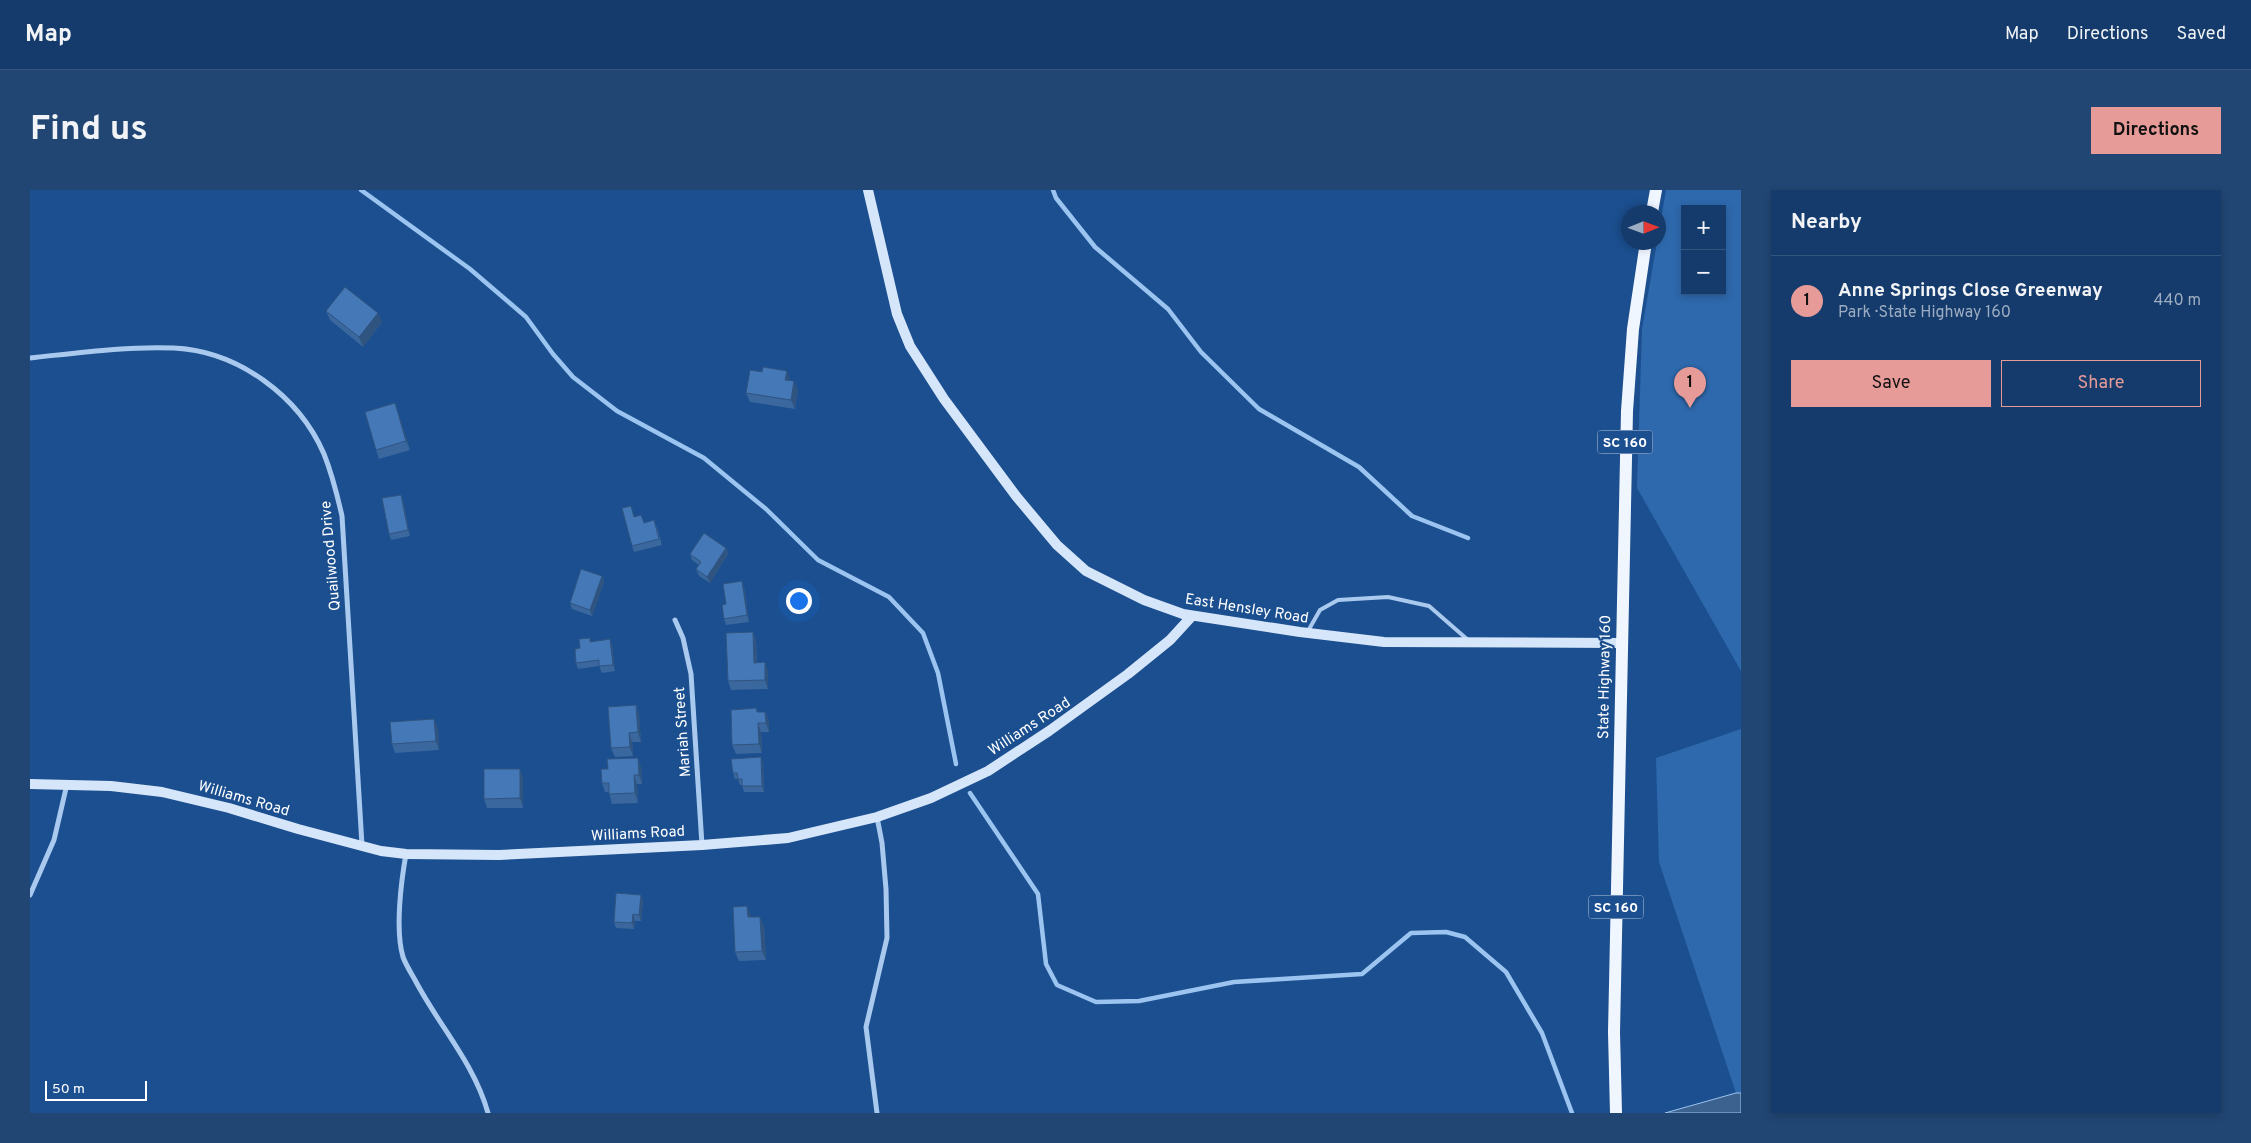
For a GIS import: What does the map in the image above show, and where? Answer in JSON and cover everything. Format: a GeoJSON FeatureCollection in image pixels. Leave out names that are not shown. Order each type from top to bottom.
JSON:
{"type":"FeatureCollection","features":[{"type":"Feature","properties":{"kind":"main road"},"geometry":{"type":"LineString","coordinates":[[1653,205],[1656,190]]}},
{"type":"Feature","properties":{"kind":"main road","name":"State Highway 160"},"geometry":{"type":"LineString","coordinates":[[1616,1113],[1614,1032],[1620,643],[1626,411],[1633,329],[1645,250]]}},
{"type":"Feature","properties":{"kind":"street","name":"East Hensley Road"},"geometry":{"type":"LineString","coordinates":[[868,190],[897,314],[904,334],[944,399],[1016,496],[1057,545],[1086,571],[1144,600],[1192,616],[1307,633],[1384,642],[1620,643]]}},
{"type":"Feature","properties":{"kind":"street","name":"Quailwood Drive"},"geometry":{"type":"LineString","coordinates":[[30,358],[144,348],[176,348],[205,354],[232,362],[260,378],[292,403],[312,432],[334,480],[342,516],[362,845]]}},
{"type":"Feature","properties":{"kind":"street","name":"Williams Road"},"geometry":{"type":"LineString","coordinates":[[30,784],[67,783],[162,792],[229,808],[381,852],[406,854],[499,855],[702,845],[788,838],[877,817],[931,798],[988,770],[1050,731],[1128,674],[1170,640],[1192,616]]}},
{"type":"Feature","properties":{"kind":"street","name":"Mariah Street"},"geometry":{"type":"LineString","coordinates":[[675,620],[684,638],[691,674],[702,845]]}},
{"type":"Feature","properties":{"kind":"street"},"geometry":{"type":"LineString","coordinates":[[30,895],[54,840],[67,783]]}},
{"type":"Feature","properties":{"kind":"street"},"geometry":{"type":"LineString","coordinates":[[877,817],[882,842],[886,889],[887,938],[866,1027],[877,1113]]}},
{"type":"Feature","properties":{"kind":"street"},"geometry":{"type":"LineString","coordinates":[[406,854],[400,884],[403,956],[428,1006],[463,1056],[482,1090],[488,1113]]}},
{"type":"Feature","properties":{"kind":"lane"},"geometry":{"type":"LineString","coordinates":[[1307,633],[1320,610],[1338,600],[1388,597],[1429,606],[1472,642]]}},
{"type":"Feature","properties":{"kind":"shaded area"},"geometry":{"type":"Polygon","coordinates":[[[1666,190],[1741,190],[1741,671],[1637,488],[1642,329],[1656,250],[1666,250],[1666,205],[1663,205],[1666,190]]]}},
{"type":"Feature","properties":{"kind":"shaded area"},"geometry":{"type":"Polygon","coordinates":[[[1741,729],[1741,1113],[1738,1113],[1736,1093],[1659,862],[1656,758],[1741,729]]]}},
{"type":"Feature","properties":{"kind":"shaded area"},"geometry":{"type":"Polygon","coordinates":[[[1741,1093],[1741,1113],[1665,1113],[1741,1093]]]}},
{"type":"Feature","properties":{"kind":"building"},"geometry":{"type":"Polygon","coordinates":[[[345,287],[378,313],[359,337],[326,311],[345,287]]]}},
{"type":"Feature","properties":{"kind":"building"},"geometry":{"type":"Polygon","coordinates":[[[763,367],[787,371],[785,380],[794,381],[791,400],[746,393],[750,370],[762,372],[763,367]]]}},
{"type":"Feature","properties":{"kind":"building"},"geometry":{"type":"Polygon","coordinates":[[[395,403],[406,441],[376,450],[365,412],[395,403]]]}},
{"type":"Feature","properties":{"kind":"building"},"geometry":{"type":"Polygon","coordinates":[[[401,495],[408,530],[389,534],[382,498],[401,495]]]}},
{"type":"Feature","properties":{"kind":"building"},"geometry":{"type":"Polygon","coordinates":[[[631,506],[634,517],[641,515],[644,523],[654,520],[659,539],[632,546],[622,508],[631,506]]]}},
{"type":"Feature","properties":{"kind":"building"},"geometry":{"type":"Polygon","coordinates":[[[704,533],[726,548],[707,577],[696,569],[701,562],[690,554],[704,533]]]}},
{"type":"Feature","properties":{"kind":"building"},"geometry":{"type":"Polygon","coordinates":[[[581,569],[602,576],[590,610],[570,603],[581,569]]]}},
{"type":"Feature","properties":{"kind":"building"},"geometry":{"type":"Polygon","coordinates":[[[742,581],[747,615],[724,619],[722,605],[726,604],[723,584],[742,581]]]}},
{"type":"Feature","properties":{"kind":"building"},"geometry":{"type":"Polygon","coordinates":[[[753,632],[754,663],[765,662],[765,680],[728,681],[726,633],[753,632]]]}},
{"type":"Feature","properties":{"kind":"building"},"geometry":{"type":"Polygon","coordinates":[[[590,638],[590,642],[610,639],[613,665],[599,666],[599,660],[576,663],[575,649],[580,648],[579,639],[590,638]]]}},
{"type":"Feature","properties":{"kind":"building"},"geometry":{"type":"Polygon","coordinates":[[[636,705],[638,732],[629,733],[630,747],[611,748],[608,707],[636,705]]]}},
{"type":"Feature","properties":{"kind":"building"},"geometry":{"type":"Polygon","coordinates":[[[756,708],[757,712],[765,712],[766,723],[758,723],[759,744],[732,745],[731,710],[756,708]]]}},
{"type":"Feature","properties":{"kind":"building"},"geometry":{"type":"Polygon","coordinates":[[[434,719],[436,741],[392,744],[390,722],[434,719]]]}},
{"type":"Feature","properties":{"kind":"building"},"geometry":{"type":"Polygon","coordinates":[[[761,757],[762,786],[742,786],[742,779],[738,779],[737,773],[733,773],[731,759],[761,757]]]}},
{"type":"Feature","properties":{"kind":"building"},"geometry":{"type":"Polygon","coordinates":[[[638,758],[639,775],[634,775],[635,793],[609,794],[609,783],[602,783],[601,769],[608,769],[607,759],[638,758]]]}},
{"type":"Feature","properties":{"kind":"building"},"geometry":{"type":"Polygon","coordinates":[[[484,769],[520,769],[520,798],[484,799],[484,769]]]}},
{"type":"Feature","properties":{"kind":"building"},"geometry":{"type":"Polygon","coordinates":[[[616,893],[641,895],[639,915],[633,914],[632,923],[614,922],[616,893]]]}},
{"type":"Feature","properties":{"kind":"building"},"geometry":{"type":"Polygon","coordinates":[[[747,906],[748,917],[760,917],[762,951],[735,952],[733,907],[747,906]]]}},
{"type":"Feature","properties":{"kind":"waterway"},"geometry":{"type":"LineString","coordinates":[[361,190],[470,269],[526,317],[553,354],[573,377],[617,411],[704,458],[766,509],[818,560],[889,597],[923,633],[938,673],[956,764]]}},
{"type":"Feature","properties":{"kind":"waterway"},"geometry":{"type":"LineString","coordinates":[[1053,190],[1056,198],[1095,247],[1168,309],[1201,352],[1259,409],[1359,467],[1412,516],[1468,538]]}},
{"type":"Feature","properties":{"kind":"waterway"},"geometry":{"type":"LineString","coordinates":[[970,793],[1038,894],[1046,964],[1057,985],[1096,1002],[1139,1001],[1234,982],[1362,974],[1411,933],[1446,932],[1465,937],[1506,972],[1542,1033],[1572,1113]]}},
{"type":"Feature","properties":{"kind":"place","name":"Anne Springs Close Greenway"},"geometry":{"type":"Point","coordinates":[1690,408]}}]}
